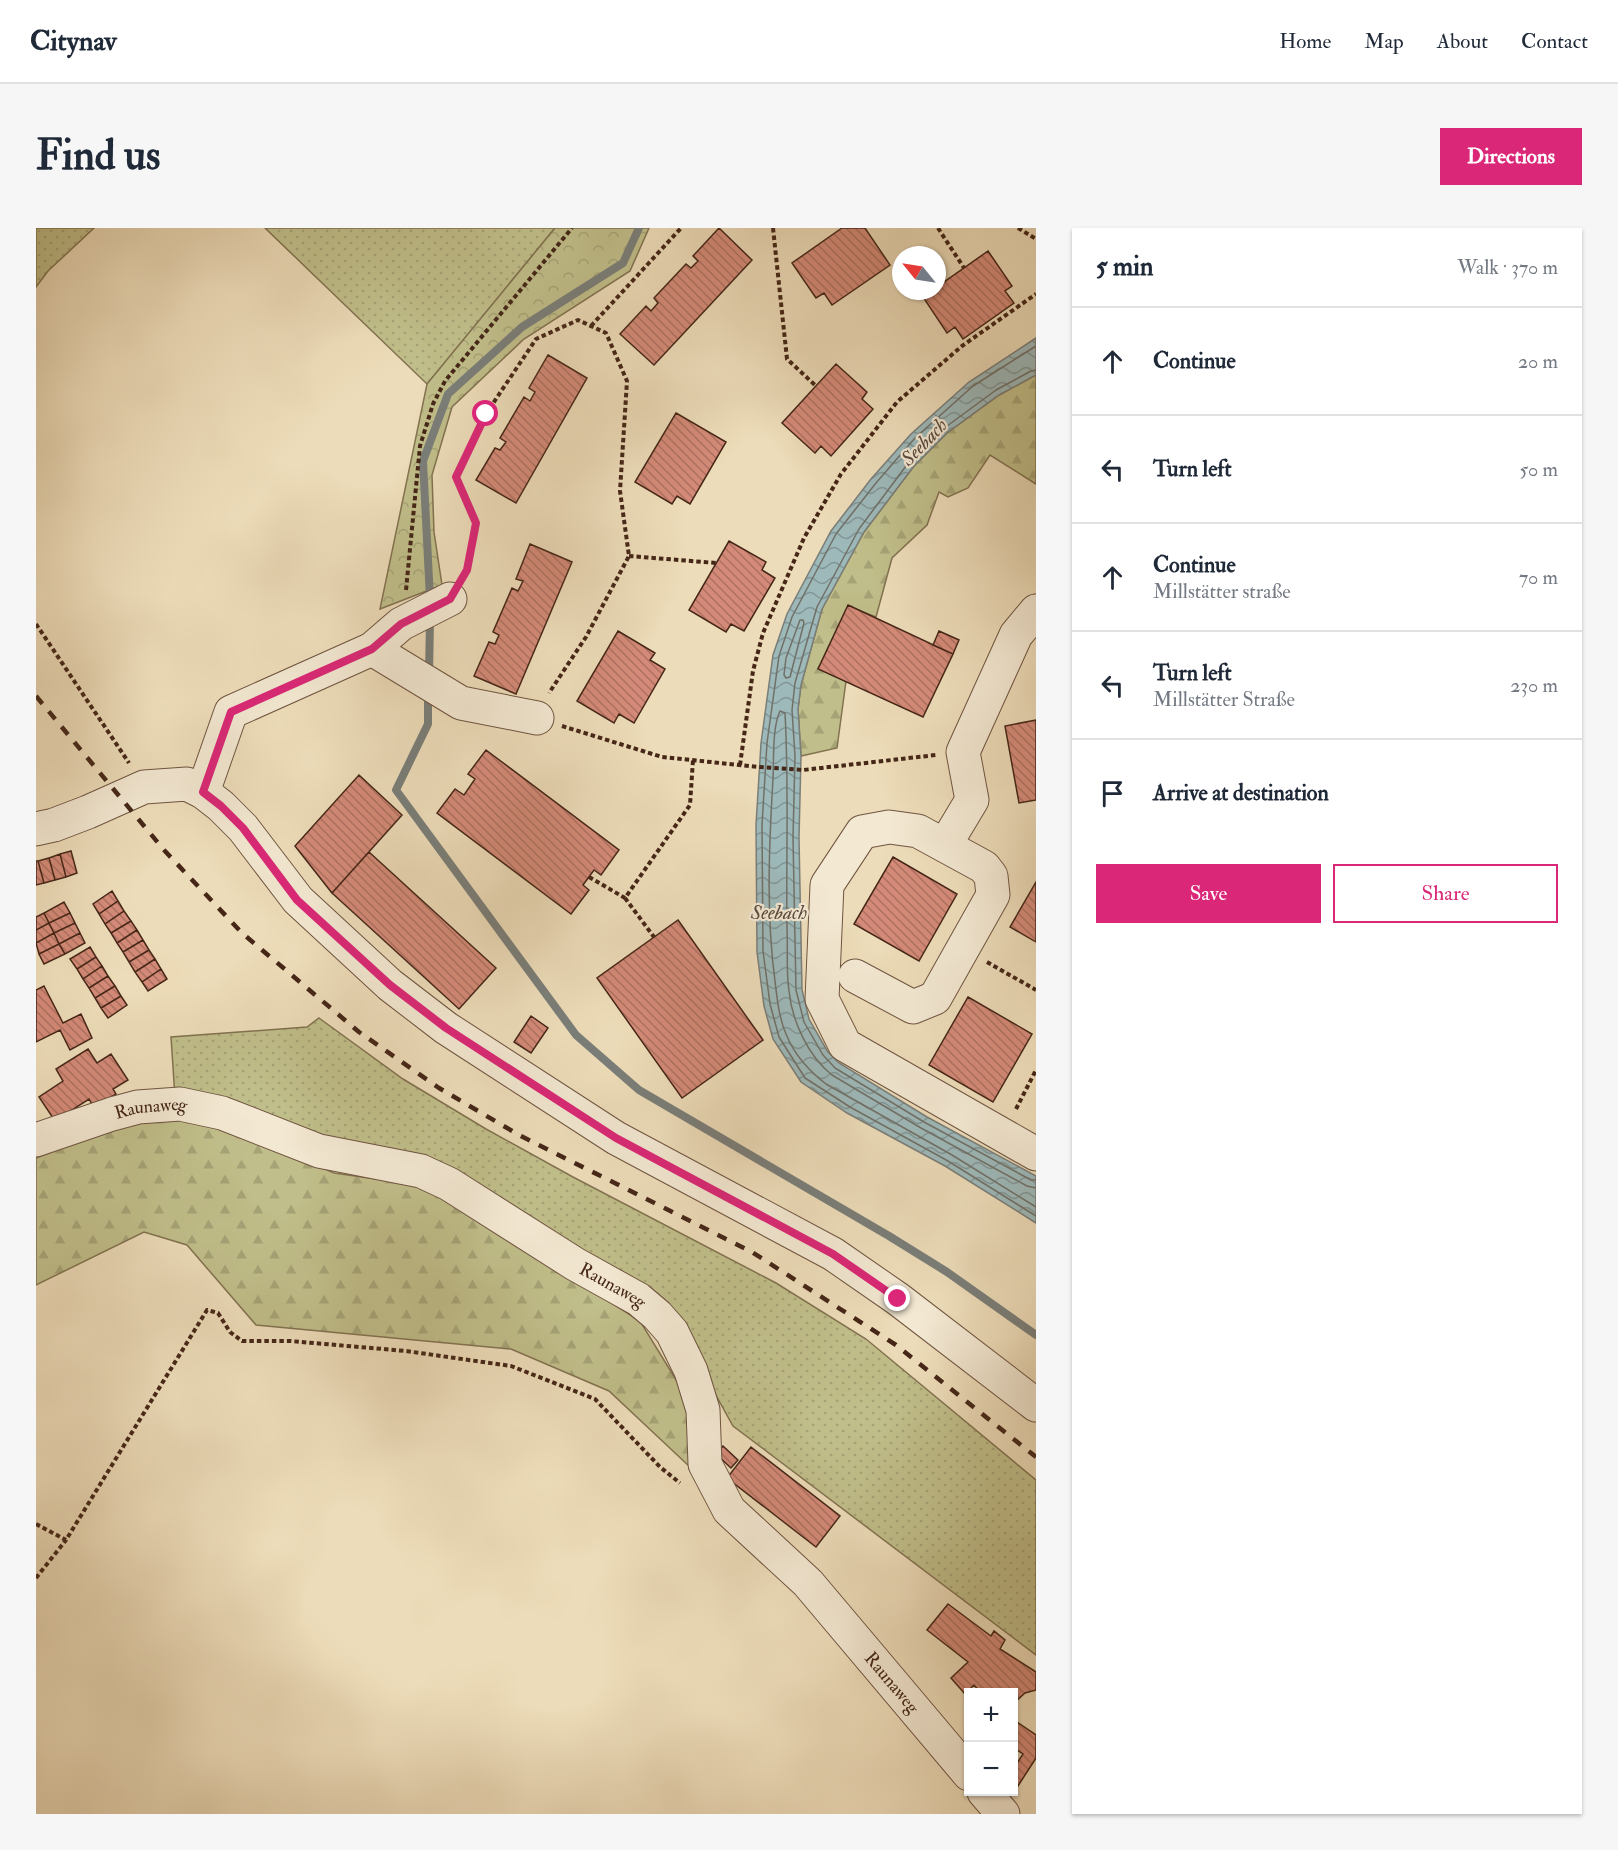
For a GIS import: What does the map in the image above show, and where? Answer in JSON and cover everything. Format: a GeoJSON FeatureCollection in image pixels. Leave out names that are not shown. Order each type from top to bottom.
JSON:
{"type":"FeatureCollection","features":[{"type":"Feature","properties":{"kind":"street"},"geometry":{"type":"LineString","coordinates":[[203,792],[231,712],[385,657],[401,624],[450,599]]}},
{"type":"Feature","properties":{"kind":"street"},"geometry":{"type":"LineString","coordinates":[[945,845],[972,800],[963,752],[1016,635],[1036,611]]}},
{"type":"Feature","properties":{"kind":"street"},"geometry":{"type":"LineString","coordinates":[[385,657],[461,703],[537,718]]}},
{"type":"Feature","properties":{"kind":"street"},"geometry":{"type":"LineString","coordinates":[[36,829],[88,812],[144,787],[187,784],[203,792],[243,828],[297,900],[390,985],[446,1028],[616,1138],[833,1254],[906,1305],[1036,1405]]}},
{"type":"Feature","properties":{"kind":"street"},"geometry":{"type":"LineString","coordinates":[[855,976],[913,1008],[935,998],[993,895],[991,876],[984,867],[918,831],[889,827],[862,832],[827,885],[822,999],[845,1045],[1036,1154]]}},
{"type":"Feature","properties":{"kind":"street","name":"Raunaweg"},"geometry":{"type":"LineString","coordinates":[[36,1140],[138,1107],[180,1104],[222,1113],[319,1151],[421,1171],[449,1184],[575,1264],[638,1299],[672,1332],[691,1371],[703,1410],[705,1464],[729,1510],[808,1584],[964,1768]]}},
{"type":"Feature","properties":{"kind":"street"},"geometry":{"type":"LineString","coordinates":[[988,1796],[1003,1814]]}},
{"type":"Feature","properties":{"kind":"path"},"geometry":{"type":"LineString","coordinates":[[401,624],[420,446],[433,404],[445,381],[572,228]]}},
{"type":"Feature","properties":{"kind":"path"},"geometry":{"type":"LineString","coordinates":[[591,326],[681,228]]}},
{"type":"Feature","properties":{"kind":"path"},"geometry":{"type":"LineString","coordinates":[[773,228],[787,359],[816,386]]}},
{"type":"Feature","properties":{"kind":"path"},"geometry":{"type":"LineString","coordinates":[[938,228],[964,268]]}},
{"type":"Feature","properties":{"kind":"path"},"geometry":{"type":"LineString","coordinates":[[1018,228],[1036,239]]}},
{"type":"Feature","properties":{"kind":"path"},"geometry":{"type":"LineString","coordinates":[[740,765],[753,671],[763,633],[804,538],[841,474],[897,402],[962,346],[1036,294]]}},
{"type":"Feature","properties":{"kind":"path"},"geometry":{"type":"LineString","coordinates":[[450,599],[467,570],[476,523],[456,477],[486,414],[536,339],[578,320],[606,333],[627,381],[620,491],[629,556],[586,637],[546,698],[537,718],[662,757],[759,767],[803,770],[963,752]]}},
{"type":"Feature","properties":{"kind":"path"},"geometry":{"type":"LineString","coordinates":[[629,556],[716,563]]}},
{"type":"Feature","properties":{"kind":"path"},"geometry":{"type":"LineString","coordinates":[[36,624],[144,787]]}},
{"type":"Feature","properties":{"kind":"path"},"geometry":{"type":"LineString","coordinates":[[625,897],[690,805],[693,760]]}},
{"type":"Feature","properties":{"kind":"path"},"geometry":{"type":"LineString","coordinates":[[589,877],[625,897],[654,937]]}},
{"type":"Feature","properties":{"kind":"path"},"geometry":{"type":"LineString","coordinates":[[963,948],[1036,990]]}},
{"type":"Feature","properties":{"kind":"path"},"geometry":{"type":"LineString","coordinates":[[1007,1138],[1013,1114],[1036,1070]]}},
{"type":"Feature","properties":{"kind":"path"},"geometry":{"type":"LineString","coordinates":[[36,1578],[66,1540],[207,1310],[218,1313],[230,1332],[242,1341],[290,1341],[406,1351],[511,1366],[594,1399],[660,1467],[684,1486]]}},
{"type":"Feature","properties":{"kind":"path"},"geometry":{"type":"LineString","coordinates":[[36,1524],[66,1540]]}},
{"type":"Feature","properties":{"kind":"green space"},"geometry":{"type":"Polygon","coordinates":[[[36,228],[94,228],[48,271],[36,287],[36,228]]]}},
{"type":"Feature","properties":{"kind":"green space"},"geometry":{"type":"Polygon","coordinates":[[[265,228],[555,228],[427,384],[265,228]]]}},
{"type":"Feature","properties":{"kind":"green space"},"geometry":{"type":"Polygon","coordinates":[[[555,228],[649,228],[630,271],[524,339],[452,407],[432,475],[434,532],[442,585],[380,609],[427,384],[555,228]]]}},
{"type":"Feature","properties":{"kind":"green space"},"geometry":{"type":"Polygon","coordinates":[[[1036,375],[1036,484],[990,455],[968,488],[948,497],[939,492],[927,525],[892,558],[876,617],[848,606],[846,681],[837,748],[801,756],[798,709],[801,685],[822,609],[864,532],[914,466],[947,433],[999,395],[1036,375]]]}},
{"type":"Feature","properties":{"kind":"green space"},"geometry":{"type":"Polygon","coordinates":[[[319,1018],[403,1079],[486,1129],[776,1283],[866,1339],[1036,1480],[1036,1655],[733,1426],[698,1363],[596,1262],[175,1097],[171,1037],[307,1027],[319,1018]]]}},
{"type":"Feature","properties":{"kind":"green space"},"geometry":{"type":"Polygon","coordinates":[[[141,1117],[177,1117],[246,1135],[334,1173],[426,1186],[640,1321],[686,1396],[691,1468],[609,1391],[511,1349],[256,1325],[187,1245],[144,1232],[36,1285],[36,1158],[141,1117]]]}},
{"type":"Feature","properties":{"kind":"water","name":"Seebach"},"geometry":{"type":"Polygon","coordinates":[[[1036,338],[1036,375],[999,395],[947,433],[914,466],[864,532],[822,609],[801,685],[798,709],[801,756],[799,838],[802,990],[809,1019],[828,1052],[839,1063],[927,1117],[1036,1176],[1036,1223],[945,1166],[847,1113],[801,1082],[773,1039],[764,1006],[757,952],[756,825],[761,743],[773,655],[787,614],[831,531],[871,479],[911,434],[969,382],[1036,338]]]}},
{"type":"Feature","properties":{"kind":"building"},"geometry":{"type":"Polygon","coordinates":[[[719,228],[752,260],[654,365],[620,334],[646,306],[651,311],[658,303],[654,298],[686,264],[691,268],[698,261],[693,256],[719,228]]]}},
{"type":"Feature","properties":{"kind":"building"},"geometry":{"type":"Polygon","coordinates":[[[842,228],[865,228],[890,265],[832,305],[824,293],[816,298],[792,263],[842,228]]]}},
{"type":"Feature","properties":{"kind":"building"},"geometry":{"type":"Polygon","coordinates":[[[988,251],[1012,286],[1005,291],[1014,303],[963,339],[955,327],[947,333],[925,300],[946,300],[946,281],[988,251]]]}},
{"type":"Feature","properties":{"kind":"building"},"geometry":{"type":"Polygon","coordinates":[[[548,355],[587,378],[516,503],[476,480],[495,448],[500,450],[506,442],[500,438],[524,397],[530,401],[535,392],[529,388],[548,355]]]}},
{"type":"Feature","properties":{"kind":"building"},"geometry":{"type":"Polygon","coordinates":[[[836,364],[867,392],[862,399],[873,409],[831,456],[821,446],[815,453],[782,423],[836,364]]]}},
{"type":"Feature","properties":{"kind":"building"},"geometry":{"type":"Polygon","coordinates":[[[676,413],[726,442],[690,504],[677,496],[672,504],[635,482],[676,413]]]}},
{"type":"Feature","properties":{"kind":"building"},"geometry":{"type":"Polygon","coordinates":[[[729,541],[766,562],[762,570],[775,578],[744,631],[731,624],[726,632],[689,610],[729,541]]]}},
{"type":"Feature","properties":{"kind":"building"},"geometry":{"type":"Polygon","coordinates":[[[530,544],[572,562],[516,694],[474,676],[489,642],[495,644],[499,635],[493,632],[512,588],[518,591],[523,581],[516,579],[530,544]]]}},
{"type":"Feature","properties":{"kind":"building"},"geometry":{"type":"Polygon","coordinates":[[[848,605],[953,654],[923,717],[818,669],[848,605]]]}},
{"type":"Feature","properties":{"kind":"building"},"geometry":{"type":"Polygon","coordinates":[[[618,631],[655,653],[650,660],[665,669],[634,723],[619,714],[614,723],[577,701],[618,631]]]}},
{"type":"Feature","properties":{"kind":"building"},"geometry":{"type":"Polygon","coordinates":[[[939,631],[959,640],[953,654],[933,645],[939,631]]]}},
{"type":"Feature","properties":{"kind":"building"},"geometry":{"type":"Polygon","coordinates":[[[1036,720],[1036,800],[1019,803],[1005,726],[1036,720]]]}},
{"type":"Feature","properties":{"kind":"building"},"geometry":{"type":"Polygon","coordinates":[[[486,750],[619,850],[601,875],[594,870],[583,885],[589,890],[571,914],[437,813],[455,789],[464,795],[475,779],[468,774],[486,750]]]}},
{"type":"Feature","properties":{"kind":"building"},"geometry":{"type":"Polygon","coordinates":[[[359,775],[402,815],[332,893],[295,846],[359,775]]]}},
{"type":"Feature","properties":{"kind":"building"},"geometry":{"type":"Polygon","coordinates":[[[71,851],[77,873],[66,877],[60,854],[71,851]]]}},
{"type":"Feature","properties":{"kind":"building"},"geometry":{"type":"Polygon","coordinates":[[[369,852],[496,968],[459,1009],[332,893],[369,852]]]}},
{"type":"Feature","properties":{"kind":"building"},"geometry":{"type":"Polygon","coordinates":[[[60,854],[66,877],[55,880],[49,858],[60,854]]]}},
{"type":"Feature","properties":{"kind":"building"},"geometry":{"type":"Polygon","coordinates":[[[893,857],[957,894],[919,961],[854,924],[893,857]]]}},
{"type":"Feature","properties":{"kind":"building"},"geometry":{"type":"Polygon","coordinates":[[[49,858],[55,880],[44,883],[38,861],[49,858]]]}},
{"type":"Feature","properties":{"kind":"building"},"geometry":{"type":"Polygon","coordinates":[[[36,861],[38,861],[44,883],[36,885],[36,861]]]}},
{"type":"Feature","properties":{"kind":"building"},"geometry":{"type":"Polygon","coordinates":[[[1036,882],[1036,942],[1010,927],[1036,882]]]}},
{"type":"Feature","properties":{"kind":"building"},"geometry":{"type":"Polygon","coordinates":[[[112,891],[118,901],[99,914],[93,904],[112,891]]]}},
{"type":"Feature","properties":{"kind":"building"},"geometry":{"type":"Polygon","coordinates":[[[118,901],[124,911],[105,924],[99,914],[118,901]]]}},
{"type":"Feature","properties":{"kind":"building"},"geometry":{"type":"Polygon","coordinates":[[[64,902],[70,913],[49,923],[44,913],[64,902]]]}},
{"type":"Feature","properties":{"kind":"building"},"geometry":{"type":"Polygon","coordinates":[[[124,911],[131,921],[111,933],[105,924],[124,911]]]}},
{"type":"Feature","properties":{"kind":"building"},"geometry":{"type":"Polygon","coordinates":[[[44,913],[49,923],[36,930],[36,917],[44,913]]]}},
{"type":"Feature","properties":{"kind":"building"},"geometry":{"type":"Polygon","coordinates":[[[70,913],[75,923],[54,933],[49,923],[70,913]]]}},
{"type":"Feature","properties":{"kind":"building"},"geometry":{"type":"Polygon","coordinates":[[[678,920],[763,1040],[682,1098],[597,978],[678,920]]]}},
{"type":"Feature","properties":{"kind":"building"},"geometry":{"type":"Polygon","coordinates":[[[131,921],[137,930],[117,943],[111,933],[131,921]]]}},
{"type":"Feature","properties":{"kind":"building"},"geometry":{"type":"Polygon","coordinates":[[[49,923],[54,933],[36,943],[36,930],[49,923]]]}},
{"type":"Feature","properties":{"kind":"building"},"geometry":{"type":"Polygon","coordinates":[[[75,923],[80,933],[59,944],[54,933],[75,923]]]}},
{"type":"Feature","properties":{"kind":"building"},"geometry":{"type":"Polygon","coordinates":[[[137,930],[143,940],[123,952],[117,943],[137,930]]]}},
{"type":"Feature","properties":{"kind":"building"},"geometry":{"type":"Polygon","coordinates":[[[54,933],[59,944],[39,954],[36,943],[54,933]]]}},
{"type":"Feature","properties":{"kind":"building"},"geometry":{"type":"Polygon","coordinates":[[[80,933],[85,943],[65,954],[59,944],[80,933]]]}},
{"type":"Feature","properties":{"kind":"building"},"geometry":{"type":"Polygon","coordinates":[[[143,940],[149,950],[129,962],[123,952],[143,940]]]}},
{"type":"Feature","properties":{"kind":"building"},"geometry":{"type":"Polygon","coordinates":[[[59,944],[65,954],[44,964],[39,954],[59,944]]]}},
{"type":"Feature","properties":{"kind":"building"},"geometry":{"type":"Polygon","coordinates":[[[90,947],[96,957],[77,969],[70,959],[90,947]]]}},
{"type":"Feature","properties":{"kind":"building"},"geometry":{"type":"Polygon","coordinates":[[[149,950],[155,959],[135,972],[129,962],[149,950]]]}},
{"type":"Feature","properties":{"kind":"building"},"geometry":{"type":"Polygon","coordinates":[[[96,957],[102,966],[83,979],[77,969],[96,957]]]}},
{"type":"Feature","properties":{"kind":"building"},"geometry":{"type":"Polygon","coordinates":[[[155,959],[161,969],[142,982],[135,972],[155,959]]]}},
{"type":"Feature","properties":{"kind":"building"},"geometry":{"type":"Polygon","coordinates":[[[102,966],[108,976],[89,988],[83,979],[102,966]]]}},
{"type":"Feature","properties":{"kind":"building"},"geometry":{"type":"Polygon","coordinates":[[[161,969],[167,979],[148,991],[142,982],[161,969]]]}},
{"type":"Feature","properties":{"kind":"building"},"geometry":{"type":"Polygon","coordinates":[[[108,976],[115,986],[95,998],[89,988],[108,976]]]}},
{"type":"Feature","properties":{"kind":"building"},"geometry":{"type":"Polygon","coordinates":[[[44,986],[63,1023],[81,1014],[92,1038],[70,1050],[60,1030],[36,1042],[36,990],[44,986]]]}},
{"type":"Feature","properties":{"kind":"building"},"geometry":{"type":"Polygon","coordinates":[[[115,986],[121,996],[101,1008],[95,998],[115,986]]]}},
{"type":"Feature","properties":{"kind":"building"},"geometry":{"type":"Polygon","coordinates":[[[121,996],[127,1005],[108,1018],[101,1008],[121,996]]]}},
{"type":"Feature","properties":{"kind":"building"},"geometry":{"type":"Polygon","coordinates":[[[968,997],[1032,1034],[993,1102],[929,1065],[968,997]]]}},
{"type":"Feature","properties":{"kind":"building"},"geometry":{"type":"Polygon","coordinates":[[[531,1016],[548,1028],[531,1053],[514,1042],[531,1016]]]}},
{"type":"Feature","properties":{"kind":"building"},"geometry":{"type":"Polygon","coordinates":[[[88,1049],[97,1063],[111,1054],[128,1080],[113,1089],[116,1094],[94,1108],[89,1099],[55,1121],[39,1097],[63,1081],[56,1069],[88,1049]]]}},
{"type":"Feature","properties":{"kind":"building"},"geometry":{"type":"Polygon","coordinates":[[[723,1446],[738,1460],[731,1468],[716,1454],[723,1446]]]}},
{"type":"Feature","properties":{"kind":"building"},"geometry":{"type":"Polygon","coordinates":[[[751,1447],[840,1516],[816,1547],[727,1478],[751,1447]]]}},
{"type":"Feature","properties":{"kind":"building"},"geometry":{"type":"Polygon","coordinates":[[[948,1604],[991,1636],[994,1631],[1005,1640],[1000,1649],[1036,1672],[1036,1690],[1025,1693],[1018,1699],[1018,1688],[977,1688],[974,1685],[971,1688],[964,1688],[964,1693],[951,1678],[968,1662],[927,1630],[948,1604]]]}},
{"type":"Feature","properties":{"kind":"building"},"geometry":{"type":"Polygon","coordinates":[[[1018,1723],[1036,1735],[1036,1758],[1018,1786],[1018,1762],[1023,1754],[1018,1751],[1018,1723]]]}},
{"type":"Feature","properties":{"kind":"waterway"},"geometry":{"type":"LineString","coordinates":[[430,599],[423,461],[448,394],[522,327],[623,263],[639,228]]}},
{"type":"Feature","properties":{"kind":"waterway"},"geometry":{"type":"LineString","coordinates":[[429,674],[430,620]]}},
{"type":"Feature","properties":{"kind":"waterway"},"geometry":{"type":"LineString","coordinates":[[428,695],[428,724],[396,790],[576,1035],[639,1090],[889,1236],[947,1272],[1036,1335]]}},
{"type":"Feature","properties":{"kind":"railway"},"geometry":{"type":"LineString","coordinates":[[36,696],[164,850],[242,933],[359,1032],[439,1088],[519,1135],[752,1252],[896,1345],[1036,1457]]}},
{"type":"Feature","properties":{"kind":"route"},"geometry":{"type":"LineString","coordinates":[[486,414],[456,477],[476,523],[467,570],[450,599],[401,624],[372,649],[231,712],[203,792],[243,828],[297,900],[390,985],[446,1028],[616,1138],[833,1254],[898,1299]]}}]}
